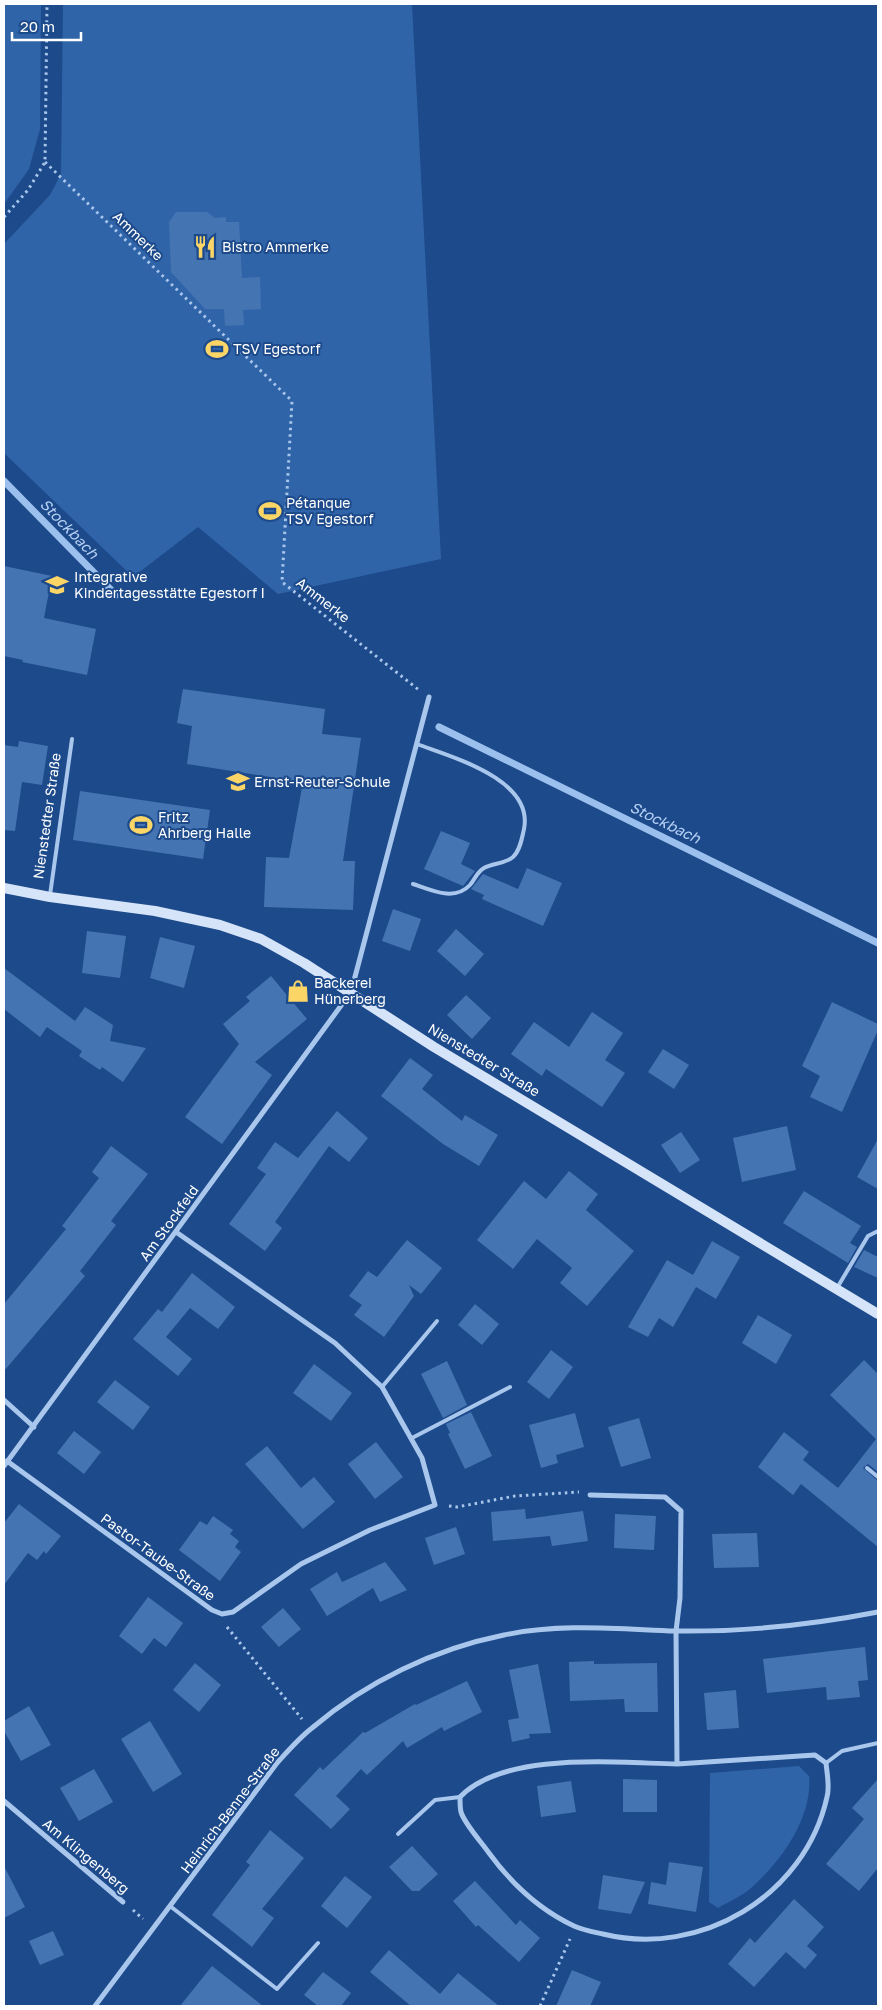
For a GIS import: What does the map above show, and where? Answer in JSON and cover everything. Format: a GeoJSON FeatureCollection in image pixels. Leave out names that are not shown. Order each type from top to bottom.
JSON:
{"type":"FeatureCollection","features":[{"type":"Feature","properties":{"kind":"main road","name":"Nienstedter Straße"},"geometry":{"type":"LineString","coordinates":[[4,888],[50,897],[155,911],[220,925],[261,939],[351,992],[434,1046],[878,1314]]}},
{"type":"Feature","properties":{"kind":"street"},"geometry":{"type":"LineString","coordinates":[[351,992],[429,697]]}},
{"type":"Feature","properties":{"kind":"street","name":"Am Stockfeld"},"geometry":{"type":"LineString","coordinates":[[6,1464],[351,992]]}},
{"type":"Feature","properties":{"kind":"street"},"geometry":{"type":"LineString","coordinates":[[176,1232],[336,1342],[382,1387],[422,1458],[436,1505]]}},
{"type":"Feature","properties":{"kind":"street"},"geometry":{"type":"LineString","coordinates":[[4,1400],[34,1427]]}},
{"type":"Feature","properties":{"kind":"street","name":"Pastor-Taube-Straße"},"geometry":{"type":"LineString","coordinates":[[6,1464],[212,1610],[222,1614],[233,1612],[302,1564],[370,1530],[436,1505]]}},
{"type":"Feature","properties":{"kind":"street"},"geometry":{"type":"LineString","coordinates":[[590,1495],[666,1497],[681,1511],[680,1598],[676,1631],[677,1764]]}},
{"type":"Feature","properties":{"kind":"street","name":"Heinrich-Benne-Straße"},"geometry":{"type":"LineString","coordinates":[[95,2006],[277,1763],[311,1729],[346,1701],[400,1670],[452,1648],[505,1634],[564,1628],[676,1631],[753,1629],[878,1612]]}},
{"type":"Feature","properties":{"kind":"street"},"geometry":{"type":"LineString","coordinates":[[815,1756],[826,1763],[828,1796],[813,1837],[787,1877],[754,1907],[710,1929],[667,1939],[625,1939],[575,1927],[532,1900],[499,1867],[461,1813],[460,1797],[472,1785],[518,1769],[556,1762],[677,1764],[815,1756]]}},
{"type":"Feature","properties":{"kind":"street","name":"Am Klingenberg"},"geometry":{"type":"LineString","coordinates":[[4,1801],[123,1902]]}},
{"type":"Feature","properties":{"kind":"lane","name":"Nienstedter Straße"},"geometry":{"type":"LineString","coordinates":[[50,897],[72,739]]}},
{"type":"Feature","properties":{"kind":"lane"},"geometry":{"type":"LineString","coordinates":[[413,884],[445,895],[468,888],[479,871],[513,857],[522,841],[525,823],[519,799],[499,779],[466,762],[417,744]]}},
{"type":"Feature","properties":{"kind":"lane"},"geometry":{"type":"LineString","coordinates":[[837,1288],[868,1236],[878,1231]]}},
{"type":"Feature","properties":{"kind":"lane"},"geometry":{"type":"LineString","coordinates":[[382,1387],[437,1321]]}},
{"type":"Feature","properties":{"kind":"lane"},"geometry":{"type":"LineString","coordinates":[[412,1438],[510,1387]]}},
{"type":"Feature","properties":{"kind":"lane"},"geometry":{"type":"LineString","coordinates":[[867,1468],[878,1477]]}},
{"type":"Feature","properties":{"kind":"lane"},"geometry":{"type":"LineString","coordinates":[[826,1763],[842,1751],[878,1744]]}},
{"type":"Feature","properties":{"kind":"lane"},"geometry":{"type":"LineString","coordinates":[[398,1834],[435,1800],[460,1797]]}},
{"type":"Feature","properties":{"kind":"lane"},"geometry":{"type":"LineString","coordinates":[[170,1906],[277,1989],[318,1943]]}},
{"type":"Feature","properties":{"kind":"path"},"geometry":{"type":"LineString","coordinates":[[4,218],[28,190],[45,162],[47,4]]}},
{"type":"Feature","properties":{"kind":"path","name":"Ammerke"},"geometry":{"type":"LineString","coordinates":[[45,162],[292,401],[282,582],[429,697]]}},
{"type":"Feature","properties":{"kind":"path"},"geometry":{"type":"LineString","coordinates":[[436,1505],[457,1507],[515,1496],[577,1491],[590,1495]]}},
{"type":"Feature","properties":{"kind":"path"},"geometry":{"type":"LineString","coordinates":[[222,1614],[228,1630],[311,1729]]}},
{"type":"Feature","properties":{"kind":"path","name":"Am Klingenberg"},"geometry":{"type":"LineString","coordinates":[[123,1902],[154,1928]]}},
{"type":"Feature","properties":{"kind":"path"},"geometry":{"type":"LineString","coordinates":[[540,2006],[575,1927]]}},
{"type":"Feature","properties":{"kind":"shaded area"},"geometry":{"type":"Polygon","coordinates":[[[4,4],[41,4],[40,129],[29,169],[4,204],[4,4]]]}},
{"type":"Feature","properties":{"kind":"shaded area","name":"TSV Egestorf"},"geometry":{"type":"Polygon","coordinates":[[[63,4],[412,4],[441,559],[278,594],[198,527],[133,577],[4,453],[4,244],[50,195],[61,174],[63,4]]]}},
{"type":"Feature","properties":{"kind":"shaded area"},"geometry":{"type":"Polygon","coordinates":[[[799,1766],[809,1776],[809,1792],[806,1807],[793,1838],[784,1852],[751,1888],[718,1908],[709,1902],[710,1773],[799,1766]]]}},
{"type":"Feature","properties":{"kind":"building","name":"Bistro Ammerke"},"geometry":{"type":"Polygon","coordinates":[[[176,212],[207,212],[215,218],[226,217],[226,222],[239,222],[242,278],[260,277],[261,309],[243,310],[244,325],[225,326],[224,309],[205,309],[171,272],[169,222],[176,212]]]}},
{"type":"Feature","properties":{"kind":"building"},"geometry":{"type":"Polygon","coordinates":[[[4,566],[52,576],[44,618],[96,629],[87,675],[22,662],[23,660],[4,656],[4,566]]]}},
{"type":"Feature","properties":{"kind":"building"},"geometry":{"type":"Polygon","coordinates":[[[183,689],[325,709],[322,734],[361,738],[343,861],[355,861],[353,910],[264,907],[266,857],[289,858],[303,782],[187,764],[192,726],[177,723],[183,689]]]}},
{"type":"Feature","properties":{"kind":"building"},"geometry":{"type":"Polygon","coordinates":[[[19,741],[48,746],[42,785],[22,782],[15,831],[4,830],[4,745],[18,747],[19,741]]]}},
{"type":"Feature","properties":{"kind":"building","name":"Fritz Ahrberg Halle"},"geometry":{"type":"Polygon","coordinates":[[[80,791],[210,810],[203,859],[73,840],[80,791]]]}},
{"type":"Feature","properties":{"kind":"building"},"geometry":{"type":"Polygon","coordinates":[[[441,831],[470,843],[461,864],[475,871],[463,886],[424,869],[441,831]]]}},
{"type":"Feature","properties":{"kind":"building"},"geometry":{"type":"Polygon","coordinates":[[[527,868],[562,883],[543,926],[482,899],[484,895],[471,889],[483,874],[518,889],[527,868]]]}},
{"type":"Feature","properties":{"kind":"building"},"geometry":{"type":"Polygon","coordinates":[[[393,909],[421,919],[410,951],[382,941],[393,909]]]}},
{"type":"Feature","properties":{"kind":"building"},"geometry":{"type":"Polygon","coordinates":[[[456,929],[484,954],[465,976],[437,951],[456,929]]]}},
{"type":"Feature","properties":{"kind":"building"},"geometry":{"type":"Polygon","coordinates":[[[87,931],[126,936],[120,978],[82,973],[87,931]]]}},
{"type":"Feature","properties":{"kind":"building"},"geometry":{"type":"Polygon","coordinates":[[[160,937],[195,946],[184,988],[150,978],[160,937]]]}},
{"type":"Feature","properties":{"kind":"building"},"geometry":{"type":"Polygon","coordinates":[[[4,968],[75,1021],[85,1007],[113,1025],[110,1041],[146,1048],[123,1082],[102,1067],[100,1070],[79,1056],[82,1051],[47,1027],[40,1037],[4,1009],[4,968]]]}},
{"type":"Feature","properties":{"kind":"building"},"geometry":{"type":"Polygon","coordinates":[[[271,976],[307,1019],[255,1062],[272,1075],[222,1144],[185,1117],[239,1044],[223,1024],[250,1001],[246,997],[271,976]]]}},
{"type":"Feature","properties":{"kind":"building"},"geometry":{"type":"Polygon","coordinates":[[[466,995],[491,1018],[472,1039],[447,1015],[466,995]]]}},
{"type":"Feature","properties":{"kind":"building"},"geometry":{"type":"Polygon","coordinates":[[[832,1002],[878,1024],[878,1030],[842,1112],[810,1097],[820,1076],[802,1066],[832,1002]]]}},
{"type":"Feature","properties":{"kind":"building"},"geometry":{"type":"Polygon","coordinates":[[[592,1012],[623,1033],[605,1060],[625,1073],[602,1107],[546,1069],[542,1076],[511,1054],[534,1022],[569,1047],[592,1012]]]}},
{"type":"Feature","properties":{"kind":"building"},"geometry":{"type":"Polygon","coordinates":[[[663,1049],[689,1065],[674,1089],[648,1072],[663,1049]]]}},
{"type":"Feature","properties":{"kind":"building"},"geometry":{"type":"Polygon","coordinates":[[[410,1058],[433,1075],[422,1089],[462,1121],[465,1115],[498,1135],[479,1166],[443,1144],[381,1096],[410,1058]]]}},
{"type":"Feature","properties":{"kind":"building"},"geometry":{"type":"Polygon","coordinates":[[[337,1111],[368,1138],[349,1162],[329,1146],[275,1222],[282,1228],[265,1251],[229,1224],[266,1174],[257,1168],[275,1142],[298,1158],[337,1111]]]}},
{"type":"Feature","properties":{"kind":"building"},"geometry":{"type":"Polygon","coordinates":[[[787,1126],[796,1170],[742,1182],[733,1138],[787,1126]]]}},
{"type":"Feature","properties":{"kind":"building"},"geometry":{"type":"Polygon","coordinates":[[[681,1132],[700,1160],[680,1173],[661,1145],[681,1132]]]}},
{"type":"Feature","properties":{"kind":"building"},"geometry":{"type":"Polygon","coordinates":[[[878,1139],[878,1189],[857,1177],[878,1139]]]}},
{"type":"Feature","properties":{"kind":"building"},"geometry":{"type":"Polygon","coordinates":[[[111,1146],[148,1174],[111,1221],[116,1225],[80,1271],[85,1276],[4,1371],[4,1304],[66,1229],[62,1226],[99,1178],[92,1172],[111,1146]]]}},
{"type":"Feature","properties":{"kind":"building"},"geometry":{"type":"Polygon","coordinates":[[[569,1171],[598,1194],[586,1210],[634,1251],[587,1306],[560,1283],[572,1268],[537,1239],[513,1269],[477,1240],[524,1181],[546,1199],[569,1171]]]}},
{"type":"Feature","properties":{"kind":"building"},"geometry":{"type":"Polygon","coordinates":[[[804,1191],[861,1226],[850,1243],[857,1247],[848,1263],[783,1223],[804,1191]]]}},
{"type":"Feature","properties":{"kind":"building"},"geometry":{"type":"Polygon","coordinates":[[[407,1240],[442,1268],[421,1294],[409,1285],[414,1296],[384,1337],[354,1315],[362,1305],[349,1296],[368,1271],[377,1277],[407,1240]]]}},
{"type":"Feature","properties":{"kind":"building"},"geometry":{"type":"Polygon","coordinates":[[[712,1241],[740,1257],[716,1299],[696,1287],[673,1327],[659,1318],[648,1337],[628,1327],[667,1260],[693,1275],[712,1241]]]}},
{"type":"Feature","properties":{"kind":"building"},"geometry":{"type":"Polygon","coordinates":[[[864,1250],[878,1257],[878,1278],[854,1267],[864,1250]]]}},
{"type":"Feature","properties":{"kind":"building"},"geometry":{"type":"Polygon","coordinates":[[[192,1273],[235,1307],[218,1329],[190,1308],[166,1337],[192,1359],[178,1376],[133,1339],[158,1309],[162,1312],[192,1273]]]}},
{"type":"Feature","properties":{"kind":"building"},"geometry":{"type":"Polygon","coordinates":[[[475,1304],[499,1324],[482,1345],[458,1325],[475,1304]]]}},
{"type":"Feature","properties":{"kind":"building"},"geometry":{"type":"Polygon","coordinates":[[[758,1315],[792,1335],[776,1364],[742,1343],[758,1315]]]}},
{"type":"Feature","properties":{"kind":"building"},"geometry":{"type":"Polygon","coordinates":[[[551,1350],[573,1367],[549,1399],[527,1382],[551,1350]]]}},
{"type":"Feature","properties":{"kind":"building"},"geometry":{"type":"Polygon","coordinates":[[[864,1360],[878,1374],[878,1472],[868,1464],[863,1468],[878,1481],[878,1547],[801,1484],[793,1495],[758,1467],[784,1432],[809,1452],[803,1460],[838,1488],[876,1439],[830,1395],[864,1360]]]}},
{"type":"Feature","properties":{"kind":"building"},"geometry":{"type":"Polygon","coordinates":[[[447,1361],[467,1405],[443,1418],[421,1374],[447,1361]]]}},
{"type":"Feature","properties":{"kind":"building"},"geometry":{"type":"Polygon","coordinates":[[[314,1364],[352,1393],[331,1421],[293,1393],[314,1364]]]}},
{"type":"Feature","properties":{"kind":"building"},"geometry":{"type":"Polygon","coordinates":[[[115,1380],[150,1407],[133,1430],[97,1402],[115,1380]]]}},
{"type":"Feature","properties":{"kind":"building"},"geometry":{"type":"Polygon","coordinates":[[[471,1412],[492,1456],[465,1469],[448,1434],[450,1433],[446,1424],[471,1412]]]}},
{"type":"Feature","properties":{"kind":"building"},"geometry":{"type":"Polygon","coordinates":[[[575,1413],[584,1447],[556,1455],[558,1463],[541,1468],[529,1425],[575,1413]]]}},
{"type":"Feature","properties":{"kind":"building"},"geometry":{"type":"Polygon","coordinates":[[[639,1418],[651,1458],[621,1467],[608,1427],[639,1418]]]}},
{"type":"Feature","properties":{"kind":"building"},"geometry":{"type":"Polygon","coordinates":[[[74,1431],[101,1452],[84,1474],[57,1453],[74,1431]]]}},
{"type":"Feature","properties":{"kind":"building"},"geometry":{"type":"Polygon","coordinates":[[[376,1442],[403,1477],[375,1499],[348,1464],[376,1442]]]}},
{"type":"Feature","properties":{"kind":"building"},"geometry":{"type":"Polygon","coordinates":[[[267,1446],[301,1488],[314,1477],[335,1502],[303,1529],[245,1464],[267,1446]]]}},
{"type":"Feature","properties":{"kind":"building"},"geometry":{"type":"Polygon","coordinates":[[[19,1504],[61,1536],[46,1554],[44,1551],[37,1560],[28,1553],[4,1585],[4,1523],[19,1504]]]}},
{"type":"Feature","properties":{"kind":"building"},"geometry":{"type":"Polygon","coordinates":[[[525,1509],[526,1519],[583,1511],[588,1541],[552,1546],[550,1536],[493,1541],[491,1512],[525,1509]]]}},
{"type":"Feature","properties":{"kind":"building"},"geometry":{"type":"Polygon","coordinates":[[[615,1514],[656,1516],[654,1550],[614,1548],[615,1514]]]}},
{"type":"Feature","properties":{"kind":"building"},"geometry":{"type":"Polygon","coordinates":[[[213,1516],[233,1530],[230,1534],[239,1541],[235,1547],[241,1552],[220,1581],[179,1550],[200,1521],[207,1525],[213,1516]]]}},
{"type":"Feature","properties":{"kind":"building"},"geometry":{"type":"Polygon","coordinates":[[[456,1527],[465,1554],[434,1565],[425,1538],[456,1527]]]}},
{"type":"Feature","properties":{"kind":"building"},"geometry":{"type":"Polygon","coordinates":[[[757,1533],[759,1567],[714,1568],[712,1534],[757,1533]]]}},
{"type":"Feature","properties":{"kind":"building"},"geometry":{"type":"Polygon","coordinates":[[[385,1562],[407,1590],[380,1602],[373,1588],[327,1616],[310,1589],[337,1572],[342,1582],[385,1562]]]}},
{"type":"Feature","properties":{"kind":"building"},"geometry":{"type":"Polygon","coordinates":[[[148,1597],[183,1623],[166,1647],[154,1638],[142,1654],[119,1636],[148,1597]]]}},
{"type":"Feature","properties":{"kind":"building"},"geometry":{"type":"Polygon","coordinates":[[[283,1608],[301,1629],[279,1647],[261,1627],[283,1608]]]}},
{"type":"Feature","properties":{"kind":"building"},"geometry":{"type":"Polygon","coordinates":[[[865,1647],[868,1680],[858,1681],[860,1697],[827,1700],[826,1687],[767,1693],[763,1659],[865,1647]]]}},
{"type":"Feature","properties":{"kind":"building"},"geometry":{"type":"Polygon","coordinates":[[[594,1661],[594,1664],[657,1663],[658,1712],[625,1712],[624,1699],[570,1701],[569,1662],[594,1661]]]}},
{"type":"Feature","properties":{"kind":"building"},"geometry":{"type":"Polygon","coordinates":[[[195,1663],[221,1685],[199,1712],[173,1690],[195,1663]]]}},
{"type":"Feature","properties":{"kind":"building"},"geometry":{"type":"Polygon","coordinates":[[[538,1664],[551,1733],[529,1734],[530,1738],[512,1742],[508,1720],[519,1718],[509,1670],[538,1664]]]}},
{"type":"Feature","properties":{"kind":"building"},"geometry":{"type":"Polygon","coordinates":[[[467,1681],[482,1712],[444,1731],[442,1727],[407,1748],[403,1741],[367,1775],[361,1769],[336,1796],[350,1809],[331,1829],[294,1795],[320,1767],[323,1770],[363,1732],[365,1733],[415,1704],[467,1681]]]}},
{"type":"Feature","properties":{"kind":"building"},"geometry":{"type":"Polygon","coordinates":[[[736,1690],[739,1728],[707,1730],[704,1693],[736,1690]]]}},
{"type":"Feature","properties":{"kind":"building"},"geometry":{"type":"Polygon","coordinates":[[[29,1706],[51,1745],[21,1761],[4,1731],[4,1721],[29,1706]]]}},
{"type":"Feature","properties":{"kind":"building"},"geometry":{"type":"Polygon","coordinates":[[[150,1721],[182,1774],[153,1792],[121,1739],[150,1721]]]}},
{"type":"Feature","properties":{"kind":"building"},"geometry":{"type":"Polygon","coordinates":[[[94,1769],[113,1802],[79,1821],[60,1788],[94,1769]]]}},
{"type":"Feature","properties":{"kind":"building"},"geometry":{"type":"Polygon","coordinates":[[[623,1779],[657,1780],[657,1812],[623,1812],[623,1779]]]}},
{"type":"Feature","properties":{"kind":"building"},"geometry":{"type":"Polygon","coordinates":[[[878,1779],[878,1868],[859,1891],[826,1864],[864,1819],[852,1808],[878,1779]]]}},
{"type":"Feature","properties":{"kind":"building"},"geometry":{"type":"Polygon","coordinates":[[[571,1781],[576,1812],[541,1817],[537,1786],[571,1781]]]}},
{"type":"Feature","properties":{"kind":"building"},"geometry":{"type":"Polygon","coordinates":[[[270,1830],[304,1858],[262,1909],[274,1918],[252,1947],[212,1915],[250,1865],[246,1862],[270,1830]]]}},
{"type":"Feature","properties":{"kind":"building"},"geometry":{"type":"Polygon","coordinates":[[[412,1846],[438,1874],[419,1891],[412,1891],[389,1867],[412,1846]]]}},
{"type":"Feature","properties":{"kind":"building"},"geometry":{"type":"Polygon","coordinates":[[[669,1862],[703,1867],[696,1912],[648,1904],[651,1882],[666,1885],[669,1862]]]}},
{"type":"Feature","properties":{"kind":"building"},"geometry":{"type":"Polygon","coordinates":[[[4,1866],[25,1907],[4,1918],[4,1866]]]}},
{"type":"Feature","properties":{"kind":"building"},"geometry":{"type":"Polygon","coordinates":[[[603,1875],[645,1882],[631,1914],[598,1909],[603,1875]]]}},
{"type":"Feature","properties":{"kind":"building"},"geometry":{"type":"Polygon","coordinates":[[[345,1876],[372,1897],[347,1928],[321,1906],[345,1876]]]}},
{"type":"Feature","properties":{"kind":"building"},"geometry":{"type":"Polygon","coordinates":[[[475,1881],[516,1925],[520,1920],[540,1938],[519,1962],[478,1925],[476,1927],[453,1901],[475,1881]]]}},
{"type":"Feature","properties":{"kind":"building"},"geometry":{"type":"Polygon","coordinates":[[[794,1899],[824,1927],[807,1946],[817,1955],[805,1969],[786,1952],[754,1987],[728,1964],[750,1938],[755,1943],[794,1899]]]}},
{"type":"Feature","properties":{"kind":"building"},"geometry":{"type":"Polygon","coordinates":[[[53,1931],[64,1955],[40,1965],[29,1941],[53,1931]]]}},
{"type":"Feature","properties":{"kind":"building"},"geometry":{"type":"Polygon","coordinates":[[[389,1950],[440,1994],[458,1973],[499,2006],[411,2006],[370,1972],[389,1950]]]}},
{"type":"Feature","properties":{"kind":"building"},"geometry":{"type":"Polygon","coordinates":[[[212,1966],[263,2006],[180,2006],[212,1966]]]}},
{"type":"Feature","properties":{"kind":"building"},"geometry":{"type":"Polygon","coordinates":[[[572,1970],[601,1982],[590,2006],[556,2006],[572,1970]]]}},
{"type":"Feature","properties":{"kind":"building"},"geometry":{"type":"Polygon","coordinates":[[[323,1972],[351,1993],[341,2006],[318,2006],[304,1995],[323,1972]]]}},
{"type":"Feature","properties":{"kind":"waterway","name":"Stockbach"},"geometry":{"type":"LineString","coordinates":[[4,481],[116,595]]}},
{"type":"Feature","properties":{"kind":"waterway","name":"Stockbach"},"geometry":{"type":"LineString","coordinates":[[439,727],[878,943]]}},
{"type":"Feature","properties":{"kind":"place","name":"Bistro Ammerke"},"geometry":{"type":"Point","coordinates":[205,247]}},
{"type":"Feature","properties":{"kind":"place","name":"TSV Egestorf"},"geometry":{"type":"Point","coordinates":[217,349]}},
{"type":"Feature","properties":{"kind":"place","name":"Pétanque TSV Egestorf"},"geometry":{"type":"Point","coordinates":[270,511]}},
{"type":"Feature","properties":{"kind":"place","name":"Integrative Kindertagesstätte Egestorf I"},"geometry":{"type":"Point","coordinates":[57,585]}},
{"type":"Feature","properties":{"kind":"place","name":"Ernst-Reuter-Schule"},"geometry":{"type":"Point","coordinates":[238,782]}},
{"type":"Feature","properties":{"kind":"place","name":"Fritz Ahrberg Halle"},"geometry":{"type":"Point","coordinates":[141,825]}},
{"type":"Feature","properties":{"kind":"place","name":"Backerei Hünerberg"},"geometry":{"type":"Point","coordinates":[298,991]}}]}
